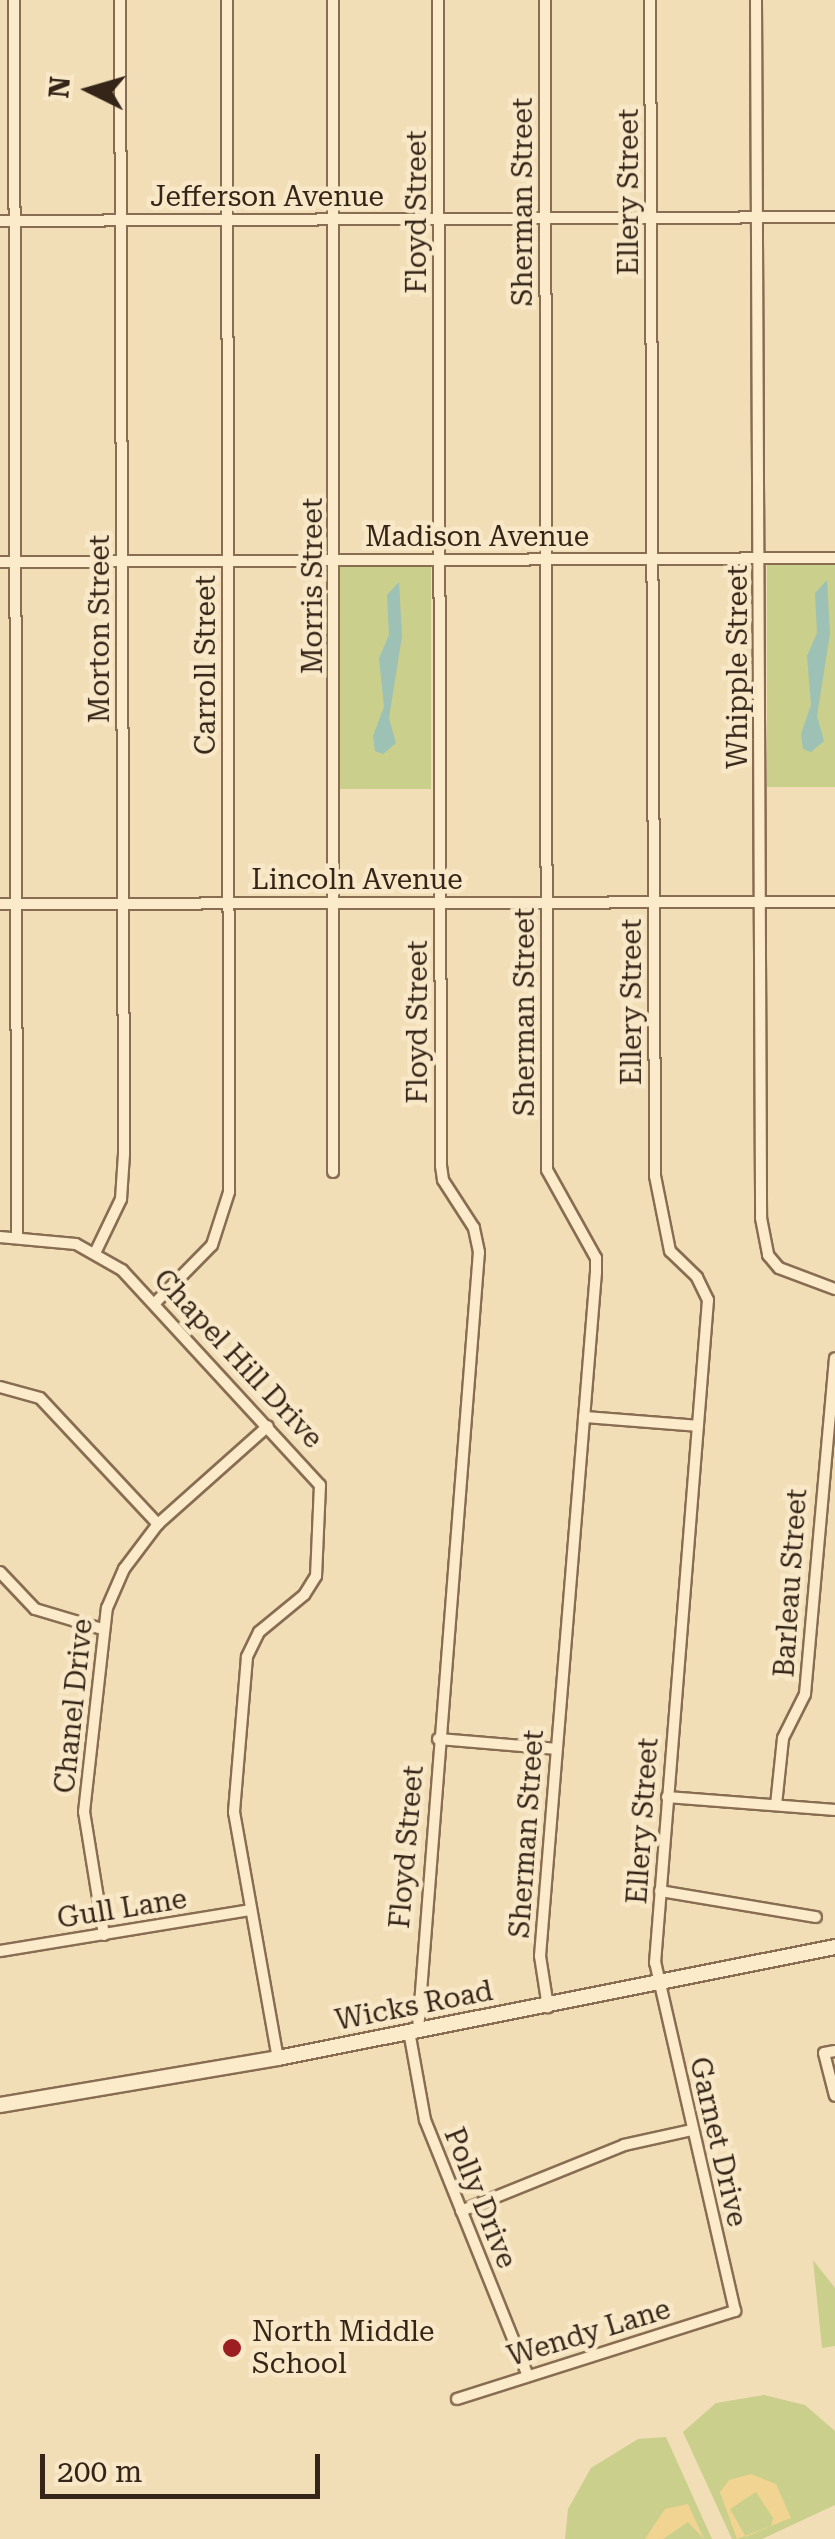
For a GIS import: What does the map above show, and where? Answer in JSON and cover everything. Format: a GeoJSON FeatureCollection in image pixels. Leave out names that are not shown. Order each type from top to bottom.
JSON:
{"type":"FeatureCollection","features":[{"type":"Feature","properties":{"kind":"main road","name":"Wicks Road"},"geometry":{"type":"LineString","coordinates":[[0,2105],[278,2058],[835,1947]]}},
{"type":"Feature","properties":{"kind":"street"},"geometry":{"type":"LineString","coordinates":[[14,0],[16,1237]]}},
{"type":"Feature","properties":{"kind":"street","name":"Morton Street"},"geometry":{"type":"LineString","coordinates":[[96,1251],[123,1184],[120,0]]}},
{"type":"Feature","properties":{"kind":"street","name":"Carroll Street"},"geometry":{"type":"LineString","coordinates":[[155,1303],[212,1245],[229,1192],[226,0]]}},
{"type":"Feature","properties":{"kind":"street","name":"Morris Street"},"geometry":{"type":"LineString","coordinates":[[333,0],[333,1172]]}},
{"type":"Feature","properties":{"kind":"street","name":"Floyd Street"},"geometry":{"type":"LineString","coordinates":[[413,2030],[479,1252],[474,1228],[442,1180],[438,0]]}},
{"type":"Feature","properties":{"kind":"street","name":"Sherman Street"},"geometry":{"type":"LineString","coordinates":[[544,0],[547,1170],[596,1258],[540,1956],[548,2006]]}},
{"type":"Feature","properties":{"kind":"street","name":"Ellery Street"},"geometry":{"type":"LineString","coordinates":[[650,0],[655,1176],[670,1251],[697,1276],[708,1300],[667,1797],[657,1984]]}},
{"type":"Feature","properties":{"kind":"street","name":"Whipple Street"},"geometry":{"type":"LineString","coordinates":[[756,0],[763,1238],[779,1268],[835,1289]]}},
{"type":"Feature","properties":{"kind":"street","name":"Jefferson Avenue"},"geometry":{"type":"LineString","coordinates":[[0,221],[835,217]]}},
{"type":"Feature","properties":{"kind":"street","name":"Madison Avenue"},"geometry":{"type":"LineString","coordinates":[[0,562],[835,558]]}},
{"type":"Feature","properties":{"kind":"street","name":"Lincoln Avenue"},"geometry":{"type":"LineString","coordinates":[[0,904],[835,902]]}},
{"type":"Feature","properties":{"kind":"street"},"geometry":{"type":"LineString","coordinates":[[0,1237],[96,1251]]}},
{"type":"Feature","properties":{"kind":"street","name":"Chapel Hill Drive"},"geometry":{"type":"LineString","coordinates":[[96,1251],[155,1303],[308,1467],[324,1499],[316,1576],[304,1595],[259,1632],[247,1656],[234,1812],[278,2058]]}},
{"type":"Feature","properties":{"kind":"street","name":"Barleau Street"},"geometry":{"type":"LineString","coordinates":[[776,1806],[784,1738],[805,1694],[835,1358]]}},
{"type":"Feature","properties":{"kind":"street"},"geometry":{"type":"LineString","coordinates":[[0,1388],[40,1398],[158,1524]]}},
{"type":"Feature","properties":{"kind":"street"},"geometry":{"type":"LineString","coordinates":[[584,1417],[698,1426]]}},
{"type":"Feature","properties":{"kind":"street","name":"Chanel Drive"},"geometry":{"type":"LineString","coordinates":[[104,1935],[84,1812],[102,1629],[124,1569],[158,1524],[268,1426]]}},
{"type":"Feature","properties":{"kind":"street"},"geometry":{"type":"LineString","coordinates":[[0,1572],[36,1609],[102,1629]]}},
{"type":"Feature","properties":{"kind":"street"},"geometry":{"type":"LineString","coordinates":[[438,1739],[556,1748]]}},
{"type":"Feature","properties":{"kind":"street"},"geometry":{"type":"LineString","coordinates":[[667,1797],[835,1810]]}},
{"type":"Feature","properties":{"kind":"street"},"geometry":{"type":"LineString","coordinates":[[660,1891],[816,1918]]}},
{"type":"Feature","properties":{"kind":"street","name":"Gull Lane"},"geometry":{"type":"LineString","coordinates":[[0,1952],[251,1910]]}},
{"type":"Feature","properties":{"kind":"street","name":"Garnet Drive"},"geometry":{"type":"LineString","coordinates":[[657,1984],[735,2311]]}},
{"type":"Feature","properties":{"kind":"street","name":"Polly Drive"},"geometry":{"type":"LineString","coordinates":[[413,2030],[425,2120],[528,2376]]}},
{"type":"Feature","properties":{"kind":"street"},"geometry":{"type":"LineString","coordinates":[[835,2050],[824,2052],[835,2095]]}},
{"type":"Feature","properties":{"kind":"street"},"geometry":{"type":"LineString","coordinates":[[461,2211],[624,2146],[692,2130]]}},
{"type":"Feature","properties":{"kind":"street","name":"Wendy Lane"},"geometry":{"type":"LineString","coordinates":[[458,2399],[735,2311]]}},
{"type":"Feature","properties":{"kind":"green space"},"geometry":{"type":"Polygon","coordinates":[[[767,564],[835,564],[835,787],[767,787],[767,564]]]}},
{"type":"Feature","properties":{"kind":"green space"},"geometry":{"type":"Polygon","coordinates":[[[339,566],[431,566],[431,789],[339,789],[339,566]]]}},
{"type":"Feature","properties":{"kind":"green space"},"geometry":{"type":"Polygon","coordinates":[[[813,2260],[835,2288],[835,2346],[822,2348],[813,2260]]]}},
{"type":"Feature","properties":{"kind":"green space"},"geometry":{"type":"Polygon","coordinates":[[[764,2395],[805,2405],[835,2431],[835,2505],[762,2539],[732,2539],[683,2432],[716,2403],[764,2395]]]}},
{"type":"Feature","properties":{"kind":"green space"},"geometry":{"type":"Polygon","coordinates":[[[666,2437],[712,2539],[565,2539],[568,2509],[591,2468],[638,2439],[666,2437]]]}},
{"type":"Feature","properties":{"kind":"sand"},"geometry":{"type":"Polygon","coordinates":[[[751,2474],[776,2484],[791,2518],[771,2526],[773,2518],[756,2492],[730,2509],[745,2536],[737,2539],[720,2492],[729,2480],[751,2474]]]}},
{"type":"Feature","properties":{"kind":"sand"},"geometry":{"type":"Polygon","coordinates":[[[688,2504],[704,2539],[688,2522],[663,2539],[645,2539],[665,2509],[688,2504]]]}},
{"type":"Feature","properties":{"kind":"water"},"geometry":{"type":"Polygon","coordinates":[[[827,580],[830,634],[817,716],[824,741],[811,752],[803,749],[801,734],[811,705],[807,656],[817,633],[815,593],[827,580]]]}},
{"type":"Feature","properties":{"kind":"water"},"geometry":{"type":"Polygon","coordinates":[[[399,582],[402,636],[389,718],[396,743],[383,754],[375,751],[373,736],[384,707],[379,658],[389,635],[387,595],[399,582]]]}},
{"type":"Feature","properties":{"kind":"place","name":"North Middle School"},"geometry":{"type":"Point","coordinates":[232,2348]}}]}
